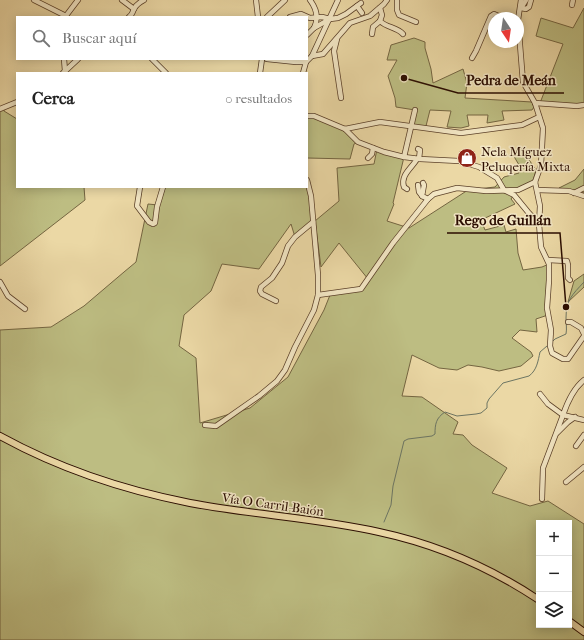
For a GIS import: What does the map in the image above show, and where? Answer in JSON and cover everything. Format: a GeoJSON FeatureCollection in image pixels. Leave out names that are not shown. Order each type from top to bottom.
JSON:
{"type":"FeatureCollection","features":[{"type":"Feature","properties":{"kind":"highway","name":"Vía O Carril-Baión"},"geometry":{"type":"LineString","coordinates":[[0,436],[66,468],[131,490],[190,503],[371,530],[414,541],[491,572],[522,588],[536,598]]}},
{"type":"Feature","properties":{"kind":"highway"},"geometry":{"type":"LineString","coordinates":[[572,622],[584,632]]}},
{"type":"Feature","properties":{"kind":"street"},"geometry":{"type":"LineString","coordinates":[[34,0],[64,16]]}},
{"type":"Feature","properties":{"kind":"street"},"geometry":{"type":"LineString","coordinates":[[67,16],[78,0]]}},
{"type":"Feature","properties":{"kind":"street"},"geometry":{"type":"LineString","coordinates":[[122,0],[134,9]]}},
{"type":"Feature","properties":{"kind":"street"},"geometry":{"type":"LineString","coordinates":[[130,16],[134,9],[144,0]]}},
{"type":"Feature","properties":{"kind":"street"},"geometry":{"type":"LineString","coordinates":[[256,0],[258,16]]}},
{"type":"Feature","properties":{"kind":"street"},"geometry":{"type":"LineString","coordinates":[[268,16],[285,0]]}},
{"type":"Feature","properties":{"kind":"street"},"geometry":{"type":"LineString","coordinates":[[310,0],[314,6],[317,18],[314,28]]}},
{"type":"Feature","properties":{"kind":"street"},"geometry":{"type":"LineString","coordinates":[[303,72],[306,62],[312,56],[338,0]]}},
{"type":"Feature","properties":{"kind":"street"},"geometry":{"type":"LineString","coordinates":[[312,56],[323,54],[350,23],[367,17],[380,8],[387,0]]}},
{"type":"Feature","properties":{"kind":"street"},"geometry":{"type":"LineString","coordinates":[[397,0],[397,10],[399,15],[416,22]]}},
{"type":"Feature","properties":{"kind":"street"},"geometry":{"type":"LineString","coordinates":[[520,12],[521,0]]}},
{"type":"Feature","properties":{"kind":"street"},"geometry":{"type":"LineString","coordinates":[[521,7],[526,0]]}},
{"type":"Feature","properties":{"kind":"street"},"geometry":{"type":"LineString","coordinates":[[521,7],[526,9],[529,8],[531,0]]}},
{"type":"Feature","properties":{"kind":"street"},"geometry":{"type":"LineString","coordinates":[[308,34],[314,28],[330,19],[338,18],[346,14],[359,4],[362,13]]}},
{"type":"Feature","properties":{"kind":"street"},"geometry":{"type":"LineString","coordinates":[[372,34],[373,27],[380,21],[382,15],[380,8]]}},
{"type":"Feature","properties":{"kind":"street"},"geometry":{"type":"LineString","coordinates":[[294,16],[301,14],[306,16]]}},
{"type":"Feature","properties":{"kind":"street"},"geometry":{"type":"LineString","coordinates":[[308,17],[325,17],[330,19]]}},
{"type":"Feature","properties":{"kind":"street"},"geometry":{"type":"LineString","coordinates":[[380,21],[389,27],[399,30],[403,34]]}},
{"type":"Feature","properties":{"kind":"street"},"geometry":{"type":"LineString","coordinates":[[472,58],[488,23]]}},
{"type":"Feature","properties":{"kind":"street"},"geometry":{"type":"LineString","coordinates":[[337,39],[334,51],[341,98]]}},
{"type":"Feature","properties":{"kind":"street"},"geometry":{"type":"LineString","coordinates":[[520,48],[523,82],[535,103],[543,128],[541,165],[535,182],[538,190],[540,206],[541,247],[548,260],[549,280],[547,308],[551,330],[550,346],[552,353],[563,359],[568,359],[584,335],[581,328],[571,322],[568,322]]}},
{"type":"Feature","properties":{"kind":"street"},"geometry":{"type":"LineString","coordinates":[[64,60],[64,72]]}},
{"type":"Feature","properties":{"kind":"street"},"geometry":{"type":"LineString","coordinates":[[64,72],[77,60]]}},
{"type":"Feature","properties":{"kind":"street"},"geometry":{"type":"LineString","coordinates":[[153,60],[164,72]]}},
{"type":"Feature","properties":{"kind":"street"},"geometry":{"type":"LineString","coordinates":[[260,72],[262,60]]}},
{"type":"Feature","properties":{"kind":"street"},"geometry":{"type":"LineString","coordinates":[[288,60],[306,62]]}},
{"type":"Feature","properties":{"kind":"street"},"geometry":{"type":"LineString","coordinates":[[0,109],[16,102]]}},
{"type":"Feature","properties":{"kind":"street"},"geometry":{"type":"LineString","coordinates":[[535,103],[577,106],[584,105]]}},
{"type":"Feature","properties":{"kind":"street"},"geometry":{"type":"LineString","coordinates":[[404,157],[410,127],[416,110]]}},
{"type":"Feature","properties":{"kind":"street"},"geometry":{"type":"LineString","coordinates":[[308,116],[314,116],[345,129],[358,142],[373,148],[404,157],[460,161],[479,167],[497,178],[504,190],[514,195],[540,224]]}},
{"type":"Feature","properties":{"kind":"street"},"geometry":{"type":"LineString","coordinates":[[345,129],[380,122],[461,133],[522,125],[539,117]]}},
{"type":"Feature","properties":{"kind":"street"},"geometry":{"type":"LineString","coordinates":[[368,158],[372,154],[373,148]]}},
{"type":"Feature","properties":{"kind":"street"},"geometry":{"type":"LineString","coordinates":[[407,188],[403,186],[407,171],[418,159],[420,150],[418,149]]}},
{"type":"Feature","properties":{"kind":"street"},"geometry":{"type":"LineString","coordinates":[[318,295],[362,289],[393,243],[428,199],[434,194],[457,188],[486,191],[518,190],[535,182]]}},
{"type":"Feature","properties":{"kind":"street"},"geometry":{"type":"LineString","coordinates":[[205,425],[216,426],[278,381],[285,370],[314,310],[318,295],[318,275],[311,196],[308,184]]}},
{"type":"Feature","properties":{"kind":"street"},"geometry":{"type":"LineString","coordinates":[[420,184],[424,185],[422,196],[428,199]]}},
{"type":"Feature","properties":{"kind":"street"},"geometry":{"type":"LineString","coordinates":[[140,188],[138,206],[148,222],[153,224],[155,223],[157,207],[163,188]]}},
{"type":"Feature","properties":{"kind":"street"},"geometry":{"type":"LineString","coordinates":[[574,193],[584,188]]}},
{"type":"Feature","properties":{"kind":"street"},"geometry":{"type":"LineString","coordinates":[[430,190],[434,194]]}},
{"type":"Feature","properties":{"kind":"street"},"geometry":{"type":"LineString","coordinates":[[538,190],[562,190],[584,196]]}},
{"type":"Feature","properties":{"kind":"street"},"geometry":{"type":"LineString","coordinates":[[276,301],[262,294],[260,291],[261,287],[272,278],[282,263],[288,246],[292,241],[313,222]]}},
{"type":"Feature","properties":{"kind":"street"},"geometry":{"type":"LineString","coordinates":[[548,260],[567,261],[568,278],[570,280]]}},
{"type":"Feature","properties":{"kind":"street"},"geometry":{"type":"LineString","coordinates":[[0,282],[8,296],[25,309]]}},
{"type":"Feature","properties":{"kind":"street"},"geometry":{"type":"LineString","coordinates":[[542,498],[543,468],[569,400],[579,384],[584,380]]}},
{"type":"Feature","properties":{"kind":"street"},"geometry":{"type":"LineString","coordinates":[[540,394],[548,404],[563,415],[584,420]]}},
{"type":"Feature","properties":{"kind":"street"},"geometry":{"type":"LineString","coordinates":[[557,433],[575,417]]}},
{"type":"Feature","properties":{"kind":"street"},"geometry":{"type":"LineString","coordinates":[[576,446],[584,436]]}},
{"type":"Feature","properties":{"kind":"street"},"geometry":{"type":"LineString","coordinates":[[566,482],[584,467]]}},
{"type":"Feature","properties":{"kind":"green space"},"geometry":{"type":"Polygon","coordinates":[[[584,8],[584,105],[540,103],[563,44],[536,36],[541,18],[573,28],[584,8]]]}},
{"type":"Feature","properties":{"kind":"green space"},"geometry":{"type":"Polygon","coordinates":[[[414,38],[425,42],[433,83],[463,69],[467,83],[465,98],[532,102],[534,107],[532,110],[502,111],[504,120],[487,123],[488,115],[467,115],[469,126],[461,128],[447,127],[451,111],[430,110],[426,126],[412,125],[415,110],[396,107],[395,98],[388,76],[397,60],[387,60],[391,45],[414,38]]]}},
{"type":"Feature","properties":{"kind":"green space"},"geometry":{"type":"Polygon","coordinates":[[[4,107],[4,111],[16,118],[16,188],[84,188],[85,200],[0,266],[0,109],[4,107]]]}},
{"type":"Feature","properties":{"kind":"green space"},"geometry":{"type":"Polygon","coordinates":[[[308,116],[338,125],[358,142],[354,144],[350,159],[308,158],[308,116]]]}},
{"type":"Feature","properties":{"kind":"green space"},"geometry":{"type":"Polygon","coordinates":[[[521,148],[536,170],[533,181],[519,187],[511,199],[515,204],[481,220],[485,230],[504,225],[506,232],[516,229],[518,253],[523,270],[542,267],[549,264],[548,315],[536,319],[537,332],[520,330],[512,338],[531,352],[533,356],[521,366],[499,371],[468,365],[457,370],[439,368],[412,355],[402,396],[422,397],[458,422],[453,434],[463,435],[472,445],[507,468],[492,493],[530,506],[548,501],[584,524],[584,640],[0,640],[0,330],[51,327],[84,306],[136,262],[148,204],[158,205],[163,188],[308,188],[308,185],[313,222],[295,237],[291,224],[259,269],[222,264],[211,291],[184,315],[179,346],[196,358],[200,423],[250,408],[288,377],[324,310],[330,295],[361,289],[368,279],[339,243],[321,267],[315,221],[339,201],[337,168],[374,164],[377,149],[404,157],[394,204],[387,221],[409,228],[468,190],[495,187],[504,177],[519,173],[519,165],[512,153],[521,148]]]}},
{"type":"Feature","properties":{"kind":"green space"},"geometry":{"type":"Polygon","coordinates":[[[584,169],[584,194],[559,188],[575,180],[584,169]]]}},
{"type":"Feature","properties":{"kind":"green space"},"geometry":{"type":"Polygon","coordinates":[[[584,274],[584,287],[568,302],[574,281],[584,274]]]}},
{"type":"Feature","properties":{"kind":"waterway"},"geometry":{"type":"LineString","coordinates":[[552,342],[566,334],[566,312],[570,298],[584,282]]}},
{"type":"Feature","properties":{"kind":"waterway"},"geometry":{"type":"LineString","coordinates":[[384,522],[391,505],[393,486],[404,441],[408,439],[432,436],[435,434],[437,422],[445,412],[457,416],[481,413],[487,408],[489,399],[503,383],[532,374],[537,365],[540,352],[547,346]]}},
{"type":"Feature","properties":{"kind":"place","name":"Pedra de Meán"},"geometry":{"type":"Point","coordinates":[404,78]}},
{"type":"Feature","properties":{"kind":"place","name":"Nela Míguez Peluqería Mixta"},"geometry":{"type":"Point","coordinates":[467,158]}},
{"type":"Feature","properties":{"kind":"place","name":"Rego de Guillán"},"geometry":{"type":"Point","coordinates":[566,307]}}]}
